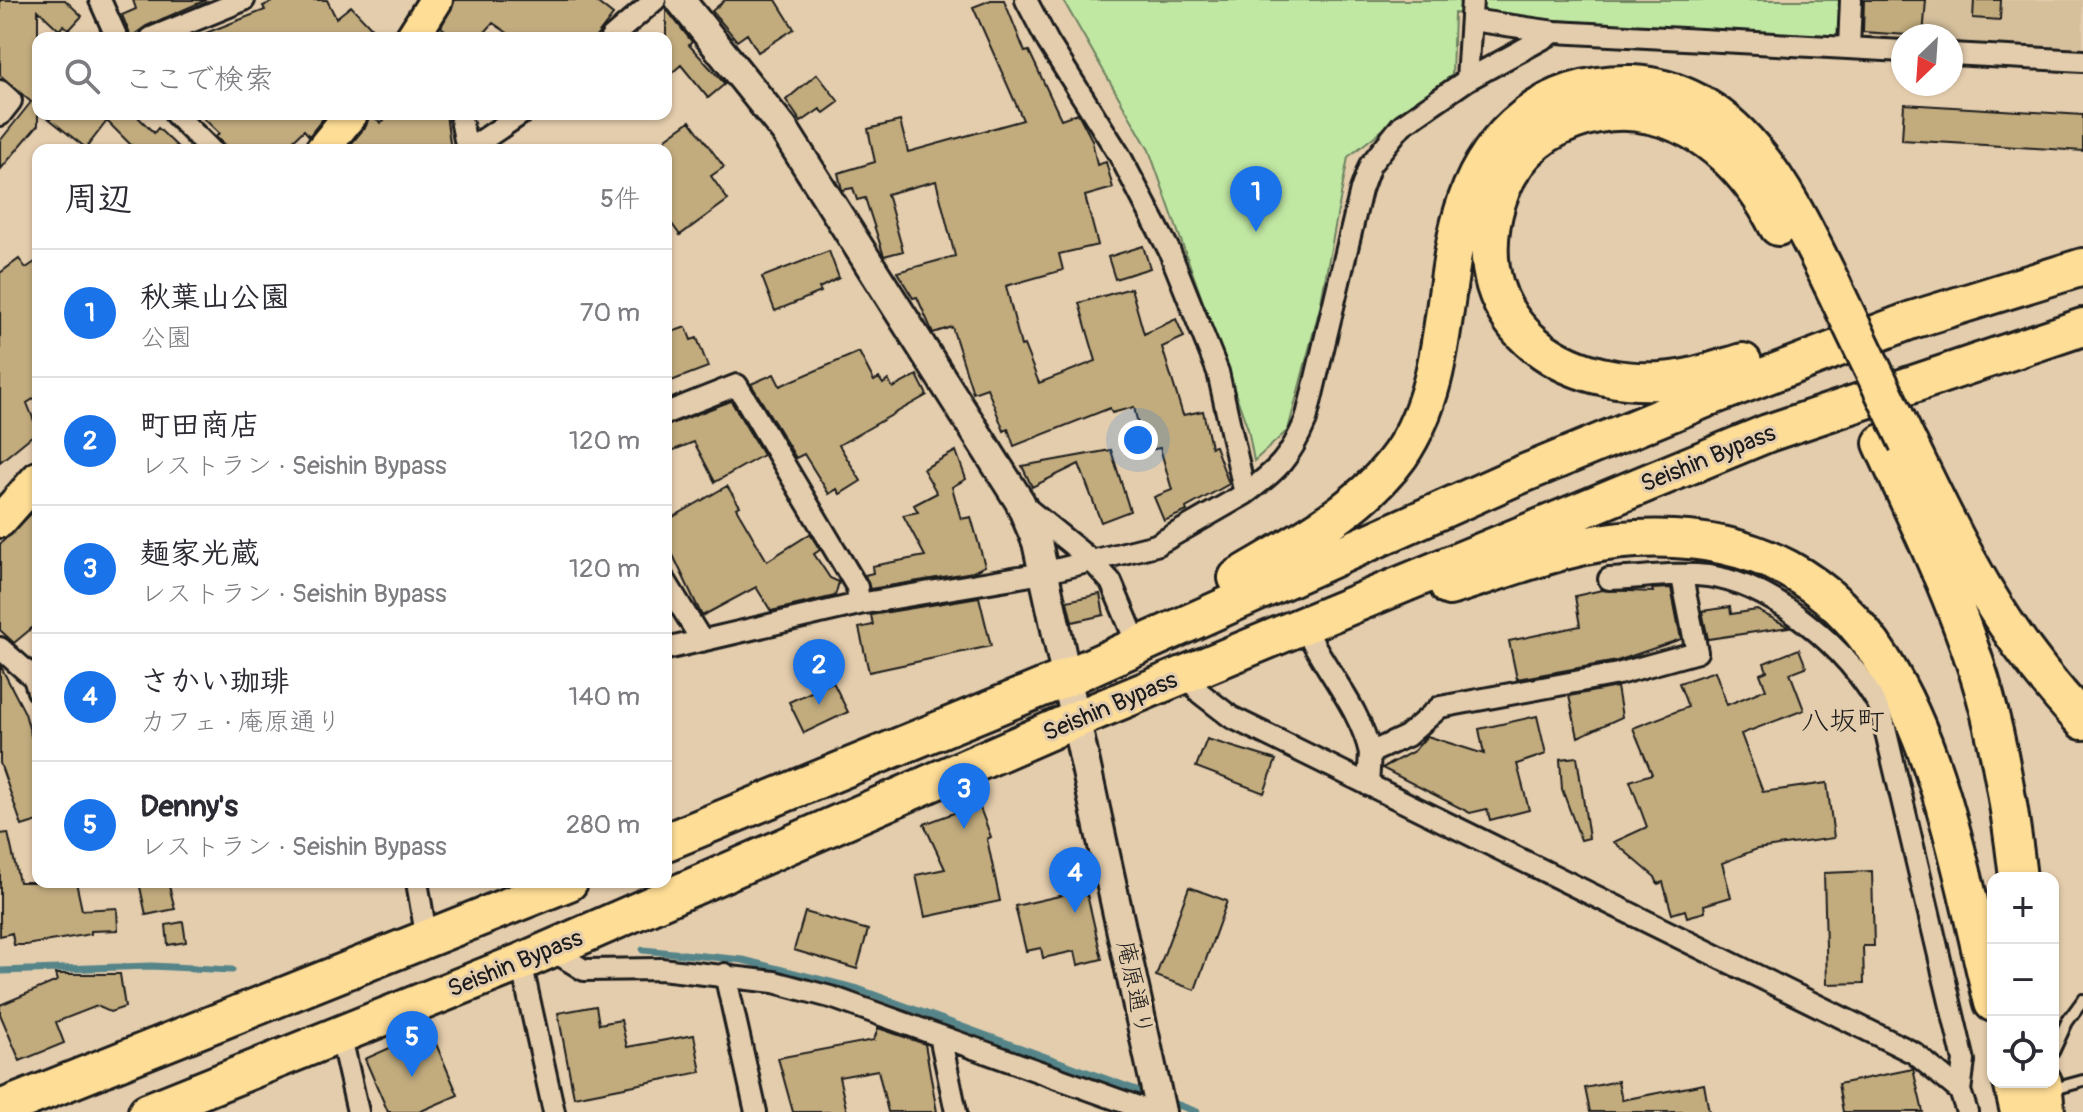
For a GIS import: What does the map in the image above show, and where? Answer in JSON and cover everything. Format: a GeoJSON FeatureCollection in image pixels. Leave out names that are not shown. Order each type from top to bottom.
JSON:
{"type":"FeatureCollection","features":[{"type":"Feature","properties":{"kind":"highway"},"geometry":{"type":"LineString","coordinates":[[1147,639],[1201,600],[1332,519],[1370,490],[1399,455],[1433,388],[1456,231],[1469,194],[1503,134],[1540,105],[1578,89],[1614,84],[1654,85],[1695,101],[1736,131],[1768,164],[1819,284],[1895,443],[1982,590],[2042,674],[2083,721]]}},
{"type":"Feature","properties":{"kind":"highway"},"geometry":{"type":"LineString","coordinates":[[1819,284],[1741,170],[1709,141],[1676,120],[1635,111],[1594,113],[1554,128],[1528,147],[1512,169],[1492,220],[1490,267],[1510,320],[1531,344],[1563,364],[1595,377],[1632,381],[1689,377],[1912,320]]}},
{"type":"Feature","properties":{"kind":"highway","name":"Seishin Bypass"},"geometry":{"type":"LineString","coordinates":[[672,840],[1066,678],[1147,639],[1528,471],[1912,320],[2083,267]]}},
{"type":"Feature","properties":{"kind":"highway","name":"Seishin Bypass"},"geometry":{"type":"LineString","coordinates":[[158,1110],[340,1033],[536,956],[1077,719],[1305,628],[1768,433],[2083,327]]}},
{"type":"Feature","properties":{"kind":"highway"},"geometry":{"type":"LineString","coordinates":[[1895,443],[1984,692],[2012,821],[2017,872]]}},
{"type":"Feature","properties":{"kind":"highway"},"geometry":{"type":"LineString","coordinates":[[1305,628],[1564,552],[1615,542],[1683,540],[1733,548],[1777,564],[1823,593],[1857,621],[1885,658],[1907,700],[1924,741],[1949,828],[1987,979]]}},
{"type":"Feature","properties":{"kind":"highway"},"geometry":{"type":"LineString","coordinates":[[0,1109],[554,888]]}},
{"type":"Feature","properties":{"kind":"main road"},"geometry":{"type":"LineString","coordinates":[[327,144],[346,120]]}},
{"type":"Feature","properties":{"kind":"main road"},"geometry":{"type":"LineString","coordinates":[[0,521],[32,485]]}},
{"type":"Feature","properties":{"kind":"street"},"geometry":{"type":"LineString","coordinates":[[100,0],[114,32]]}},
{"type":"Feature","properties":{"kind":"street"},"geometry":{"type":"LineString","coordinates":[[166,32],[244,0]]}},
{"type":"Feature","properties":{"kind":"street"},"geometry":{"type":"LineString","coordinates":[[618,32],[655,0]]}},
{"type":"Feature","properties":{"kind":"street","name":"庵原通り"},"geometry":{"type":"LineString","coordinates":[[680,0],[785,131],[1020,502],[1037,542],[1155,1080],[1158,1111]]}},
{"type":"Feature","properties":{"kind":"street"},"geometry":{"type":"LineString","coordinates":[[1026,0],[1048,42],[1120,156],[1169,250],[1218,372],[1245,494]]}},
{"type":"Feature","properties":{"kind":"street"},"geometry":{"type":"LineString","coordinates":[[1849,48],[1851,0]]}},
{"type":"Feature","properties":{"kind":"street"},"geometry":{"type":"LineString","coordinates":[[1467,80],[1472,10],[1555,32],[1891,50]]}},
{"type":"Feature","properties":{"kind":"street"},"geometry":{"type":"LineString","coordinates":[[672,648],[859,604],[1043,573],[1156,545],[1245,494],[1279,469],[1294,449],[1306,420],[1361,190],[1370,165],[1402,125],[1467,80],[1555,32]]}},
{"type":"Feature","properties":{"kind":"street"},"geometry":{"type":"LineString","coordinates":[[1963,55],[2083,61]]}},
{"type":"Feature","properties":{"kind":"street"},"geometry":{"type":"LineString","coordinates":[[0,91],[11,101],[0,115]]}},
{"type":"Feature","properties":{"kind":"street"},"geometry":{"type":"LineString","coordinates":[[181,120],[205,144]]}},
{"type":"Feature","properties":{"kind":"street"},"geometry":{"type":"LineString","coordinates":[[461,120],[466,144]]}},
{"type":"Feature","properties":{"kind":"street"},"geometry":{"type":"LineString","coordinates":[[476,144],[512,120]]}},
{"type":"Feature","properties":{"kind":"street"},"geometry":{"type":"LineString","coordinates":[[672,411],[737,385],[857,587],[859,604]]}},
{"type":"Feature","properties":{"kind":"street"},"geometry":{"type":"LineString","coordinates":[[1020,502],[1092,561],[1111,582],[1147,639]]}},
{"type":"Feature","properties":{"kind":"street"},"geometry":{"type":"LineString","coordinates":[[1609,579],[1708,576],[1754,591],[1791,612],[1825,638],[1865,681],[1880,707],[1964,1061],[1960,1091],[1967,1112]]}},
{"type":"Feature","properties":{"kind":"street"},"geometry":{"type":"LineString","coordinates":[[1370,753],[1407,736],[1440,707],[1618,674],[1697,652],[1682,577]]}},
{"type":"Feature","properties":{"kind":"street"},"geometry":{"type":"LineString","coordinates":[[672,592],[702,641]]}},
{"type":"Feature","properties":{"kind":"street"},"geometry":{"type":"LineString","coordinates":[[1305,628],[1324,667],[1365,731],[1370,753],[1368,785]]}},
{"type":"Feature","properties":{"kind":"street"},"geometry":{"type":"LineString","coordinates":[[0,648],[32,676]]}},
{"type":"Feature","properties":{"kind":"street"},"geometry":{"type":"LineString","coordinates":[[1187,673],[1200,693],[1231,717],[1914,1053],[1960,1091]]}},
{"type":"Feature","properties":{"kind":"street"},"geometry":{"type":"LineString","coordinates":[[418,888],[427,940]]}},
{"type":"Feature","properties":{"kind":"street"},"geometry":{"type":"LineString","coordinates":[[554,1112],[536,956],[584,970],[661,969],[774,982],[834,998],[1158,1111]]}},
{"type":"Feature","properties":{"kind":"street"},"geometry":{"type":"LineString","coordinates":[[725,974],[756,1112]]}},
{"type":"Feature","properties":{"kind":"street"},"geometry":{"type":"LineString","coordinates":[[340,1033],[358,1112]]}},
{"type":"Feature","properties":{"kind":"street"},"geometry":{"type":"LineString","coordinates":[[940,1036],[956,1112]]}},
{"type":"Feature","properties":{"kind":"lane"},"geometry":{"type":"LineString","coordinates":[[2059,1039],[2083,1000]]}},
{"type":"Feature","properties":{"kind":"lane"},"geometry":{"type":"LineString","coordinates":[[2037,1096],[2083,1081]]}},
{"type":"Feature","properties":{"kind":"shaded area"},"geometry":{"type":"Polygon","coordinates":[[[1851,0],[2083,0],[2083,53],[1963,47],[1963,24],[1891,24],[1891,43],[1849,41],[1851,0]]]}},
{"type":"Feature","properties":{"kind":"green space"},"geometry":{"type":"Polygon","coordinates":[[[1063,0],[1848,0],[1846,40],[1454,13],[1452,75],[1348,157],[1320,307],[1288,430],[1254,461],[1248,429],[1149,150],[1063,0]]]}},
{"type":"Feature","properties":{"kind":"building"},"geometry":{"type":"Polygon","coordinates":[[[0,0],[65,0],[82,16],[69,30],[64,25],[59,30],[38,10],[38,32],[32,32],[32,120],[38,120],[38,125],[0,170],[0,141],[31,102],[0,75],[0,0]]]}},
{"type":"Feature","properties":{"kind":"building"},"geometry":{"type":"Polygon","coordinates":[[[133,0],[206,0],[138,32],[129,32],[122,15],[136,9],[133,0]]]}},
{"type":"Feature","properties":{"kind":"building"},"geometry":{"type":"Polygon","coordinates":[[[276,0],[327,0],[336,18],[351,6],[375,32],[208,32],[265,10],[263,6],[276,0]]]}},
{"type":"Feature","properties":{"kind":"building"},"geometry":{"type":"Polygon","coordinates":[[[455,0],[594,0],[613,15],[600,32],[506,32],[493,23],[485,32],[447,32],[441,27],[455,0]]]}},
{"type":"Feature","properties":{"kind":"building"},"geometry":{"type":"Polygon","coordinates":[[[725,0],[776,0],[794,29],[758,52],[747,34],[737,41],[712,11],[725,0]]]}},
{"type":"Feature","properties":{"kind":"building"},"geometry":{"type":"Polygon","coordinates":[[[991,0],[1004,0],[1025,52],[1029,51],[1061,119],[1078,113],[1092,140],[1097,165],[1106,162],[1113,188],[1085,196],[1098,245],[1059,254],[1063,270],[1006,286],[1021,346],[1024,345],[1039,383],[1096,361],[1079,303],[1131,288],[1144,334],[1176,319],[1184,337],[1162,347],[1183,415],[1203,411],[1211,447],[1215,446],[1229,484],[1186,508],[1187,511],[1164,521],[1154,497],[1172,490],[1160,448],[1144,451],[1134,407],[1112,413],[1110,408],[1014,446],[1008,429],[1004,431],[987,388],[973,393],[952,327],[933,333],[917,297],[913,298],[897,272],[955,256],[936,181],[887,194],[903,251],[884,256],[865,198],[857,200],[853,188],[842,190],[838,173],[875,162],[868,129],[900,121],[908,152],[1023,120],[973,7],[991,0]]]}},
{"type":"Feature","properties":{"kind":"building"},"geometry":{"type":"Polygon","coordinates":[[[1864,0],[1926,0],[1924,24],[1891,24],[1891,34],[1863,32],[1864,0]]]}},
{"type":"Feature","properties":{"kind":"building"},"geometry":{"type":"Polygon","coordinates":[[[1974,0],[2001,0],[2000,20],[1973,18],[1974,0]]]}},
{"type":"Feature","properties":{"kind":"building"},"geometry":{"type":"Polygon","coordinates":[[[666,9],[692,42],[689,45],[725,84],[708,98],[681,65],[672,73],[672,32],[666,32],[666,9]]]}},
{"type":"Feature","properties":{"kind":"building"},"geometry":{"type":"Polygon","coordinates":[[[817,74],[839,102],[824,113],[820,109],[801,122],[786,100],[817,74]]]}},
{"type":"Feature","properties":{"kind":"building"},"geometry":{"type":"Polygon","coordinates":[[[1904,104],[2083,115],[2083,151],[1902,140],[1904,104]]]}},
{"type":"Feature","properties":{"kind":"building"},"geometry":{"type":"Polygon","coordinates":[[[51,120],[141,120],[154,133],[158,128],[175,144],[130,144],[107,121],[89,144],[81,144],[51,120]]]}},
{"type":"Feature","properties":{"kind":"building"},"geometry":{"type":"Polygon","coordinates":[[[205,120],[322,120],[309,136],[304,130],[289,144],[224,144],[216,137],[219,133],[205,120]]]}},
{"type":"Feature","properties":{"kind":"building"},"geometry":{"type":"Polygon","coordinates":[[[368,120],[381,123],[384,120],[447,120],[450,144],[351,144],[368,120]]]}},
{"type":"Feature","properties":{"kind":"building"},"geometry":{"type":"Polygon","coordinates":[[[690,121],[724,167],[711,176],[728,200],[680,235],[672,224],[672,144],[666,144],[666,138],[690,121]]]}},
{"type":"Feature","properties":{"kind":"building"},"geometry":{"type":"Polygon","coordinates":[[[1143,246],[1150,268],[1115,279],[1108,257],[1143,246]]]}},
{"type":"Feature","properties":{"kind":"building"},"geometry":{"type":"Polygon","coordinates":[[[829,251],[839,278],[819,288],[821,292],[775,311],[762,277],[829,251]]]}},
{"type":"Feature","properties":{"kind":"building"},"geometry":{"type":"Polygon","coordinates":[[[19,259],[26,268],[32,264],[32,400],[27,403],[32,416],[32,436],[0,462],[0,273],[19,259]]]}},
{"type":"Feature","properties":{"kind":"building"},"geometry":{"type":"Polygon","coordinates":[[[686,327],[691,340],[697,338],[708,367],[672,381],[672,332],[686,327]]]}},
{"type":"Feature","properties":{"kind":"building"},"geometry":{"type":"Polygon","coordinates":[[[859,352],[874,381],[879,378],[883,384],[888,380],[893,388],[917,375],[927,395],[839,445],[861,481],[840,494],[837,489],[829,494],[804,454],[796,458],[751,384],[774,374],[780,386],[859,352]]]}},
{"type":"Feature","properties":{"kind":"building"},"geometry":{"type":"Polygon","coordinates":[[[731,401],[763,455],[715,482],[694,442],[672,451],[672,424],[731,401]]]}},
{"type":"Feature","properties":{"kind":"building"},"geometry":{"type":"Polygon","coordinates":[[[1111,450],[1130,511],[1101,522],[1079,464],[1032,487],[1022,466],[1111,450]]]}},
{"type":"Feature","properties":{"kind":"building"},"geometry":{"type":"Polygon","coordinates":[[[956,451],[966,479],[952,487],[961,519],[971,517],[985,566],[973,572],[870,589],[865,575],[873,573],[872,566],[925,556],[903,515],[918,512],[914,505],[937,493],[923,469],[956,451]]]}},
{"type":"Feature","properties":{"kind":"building"},"geometry":{"type":"Polygon","coordinates":[[[727,486],[740,506],[736,508],[767,561],[810,534],[820,550],[814,554],[830,578],[839,582],[835,596],[771,611],[756,587],[702,616],[672,553],[672,518],[727,486]]]}},
{"type":"Feature","properties":{"kind":"building"},"geometry":{"type":"Polygon","coordinates":[[[32,513],[32,628],[14,643],[0,630],[0,544],[32,513]]]}},
{"type":"Feature","properties":{"kind":"building"},"geometry":{"type":"Polygon","coordinates":[[[1671,588],[1681,639],[1617,661],[1517,679],[1509,641],[1580,626],[1575,596],[1602,590],[1653,592],[1652,589],[1671,588]]]}},
{"type":"Feature","properties":{"kind":"building"},"geometry":{"type":"Polygon","coordinates":[[[1100,594],[1104,615],[1072,622],[1067,601],[1100,594]]]}},
{"type":"Feature","properties":{"kind":"building"},"geometry":{"type":"Polygon","coordinates":[[[979,597],[991,646],[869,672],[859,628],[873,625],[871,615],[979,597]]]}},
{"type":"Feature","properties":{"kind":"building"},"geometry":{"type":"Polygon","coordinates":[[[1730,607],[1731,614],[1757,610],[1789,627],[1708,639],[1702,611],[1730,607]]]}},
{"type":"Feature","properties":{"kind":"building"},"geometry":{"type":"Polygon","coordinates":[[[1799,649],[1806,667],[1790,673],[1804,710],[1741,734],[1763,792],[1827,783],[1834,838],[1757,849],[1722,863],[1731,897],[1704,905],[1705,912],[1687,917],[1685,910],[1672,914],[1663,882],[1658,884],[1655,877],[1614,842],[1647,827],[1630,781],[1652,774],[1633,728],[1688,707],[1679,683],[1715,671],[1727,705],[1766,689],[1760,674],[1767,671],[1764,663],[1799,649]]]}},
{"type":"Feature","properties":{"kind":"building"},"geometry":{"type":"Polygon","coordinates":[[[0,665],[25,713],[32,739],[32,823],[22,826],[0,763],[0,665]]]}},
{"type":"Feature","properties":{"kind":"building"},"geometry":{"type":"Polygon","coordinates":[[[833,682],[848,712],[804,733],[789,702],[833,682]]]}},
{"type":"Feature","properties":{"kind":"building"},"geometry":{"type":"Polygon","coordinates":[[[1617,687],[1622,717],[1578,737],[1569,696],[1617,687]]]}},
{"type":"Feature","properties":{"kind":"building"},"geometry":{"type":"Polygon","coordinates":[[[1537,716],[1546,754],[1517,764],[1529,810],[1490,820],[1487,809],[1470,813],[1382,768],[1414,751],[1427,736],[1484,754],[1479,729],[1537,716]]]}},
{"type":"Feature","properties":{"kind":"building"},"geometry":{"type":"Polygon","coordinates":[[[1207,739],[1276,760],[1264,793],[1196,767],[1207,739]]]}},
{"type":"Feature","properties":{"kind":"building"},"geometry":{"type":"Polygon","coordinates":[[[1577,757],[1589,838],[1581,840],[1562,789],[1560,759],[1577,757]]]}},
{"type":"Feature","properties":{"kind":"building"},"geometry":{"type":"Polygon","coordinates":[[[980,808],[991,837],[987,839],[1000,901],[925,917],[916,875],[945,869],[924,824],[962,810],[964,814],[980,808]]]}},
{"type":"Feature","properties":{"kind":"building"},"geometry":{"type":"Polygon","coordinates":[[[8,833],[19,882],[32,882],[32,888],[77,888],[82,910],[117,908],[118,930],[91,931],[91,934],[26,945],[14,945],[12,933],[0,936],[0,834],[8,833]]]}},
{"type":"Feature","properties":{"kind":"building"},"geometry":{"type":"Polygon","coordinates":[[[1872,871],[1874,946],[1863,946],[1864,983],[1827,984],[1824,873],[1872,871]]]}},
{"type":"Feature","properties":{"kind":"building"},"geometry":{"type":"Polygon","coordinates":[[[1189,887],[1227,901],[1195,990],[1156,976],[1189,887]]]}},
{"type":"Feature","properties":{"kind":"building"},"geometry":{"type":"Polygon","coordinates":[[[140,888],[170,888],[175,909],[146,915],[140,888]]]}},
{"type":"Feature","properties":{"kind":"building"},"geometry":{"type":"Polygon","coordinates":[[[1086,890],[1102,959],[1078,965],[1075,951],[1043,958],[1041,948],[1026,951],[1015,906],[1086,890]]]}},
{"type":"Feature","properties":{"kind":"building"},"geometry":{"type":"Polygon","coordinates":[[[805,912],[868,930],[857,969],[794,950],[805,912]]]}},
{"type":"Feature","properties":{"kind":"building"},"geometry":{"type":"Polygon","coordinates":[[[183,922],[186,942],[168,945],[166,925],[183,922]]]}},
{"type":"Feature","properties":{"kind":"building"},"geometry":{"type":"Polygon","coordinates":[[[55,974],[120,974],[125,1007],[110,1012],[97,1006],[56,1022],[64,1043],[20,1061],[0,1014],[0,1005],[57,981],[55,974]]]}},
{"type":"Feature","properties":{"kind":"building"},"geometry":{"type":"Polygon","coordinates":[[[596,1006],[599,1024],[621,1020],[627,1047],[694,1035],[701,1072],[574,1097],[558,1013],[596,1006]]]}},
{"type":"Feature","properties":{"kind":"building"},"geometry":{"type":"Polygon","coordinates":[[[878,1028],[925,1044],[937,1112],[888,1112],[878,1070],[839,1077],[847,1112],[793,1112],[778,1058],[874,1040],[878,1028]]]}},
{"type":"Feature","properties":{"kind":"building"},"geometry":{"type":"Polygon","coordinates":[[[430,1030],[458,1095],[419,1112],[388,1112],[365,1059],[430,1030]]]}},
{"type":"Feature","properties":{"kind":"building"},"geometry":{"type":"Polygon","coordinates":[[[1913,1069],[1923,1112],[1843,1112],[1838,1084],[1913,1069]]]}},
{"type":"Feature","properties":{"kind":"building"},"geometry":{"type":"Polygon","coordinates":[[[1618,1081],[1622,1100],[1704,1084],[1709,1112],[1590,1112],[1585,1088],[1618,1081]]]}},
{"type":"Feature","properties":{"kind":"waterway"},"geometry":{"type":"LineString","coordinates":[[643,950],[743,960],[858,989],[1150,1095]]}},
{"type":"Feature","properties":{"kind":"waterway"},"geometry":{"type":"LineString","coordinates":[[0,971],[151,966],[232,970]]}},
{"type":"Feature","properties":{"kind":"waterway"},"geometry":{"type":"LineString","coordinates":[[1165,1100],[1197,1112]]}},
{"type":"Feature","properties":{"kind":"place","name":"秋葉山公園"},"geometry":{"type":"Point","coordinates":[1256,232]}},
{"type":"Feature","properties":{"kind":"place","name":"町田商店"},"geometry":{"type":"Point","coordinates":[819,705]}},
{"type":"Feature","properties":{"kind":"place","name":"麺家光蔵"},"geometry":{"type":"Point","coordinates":[964,829]}},
{"type":"Feature","properties":{"kind":"place","name":"さかい珈琲"},"geometry":{"type":"Point","coordinates":[1075,913]}},
{"type":"Feature","properties":{"kind":"place","name":"Denny's"},"geometry":{"type":"Point","coordinates":[412,1077]}},
{"type":"Feature","properties":{"kind":"district","name":"八坂町"},"geometry":{"type":"Point","coordinates":[1843,720]}}]}
